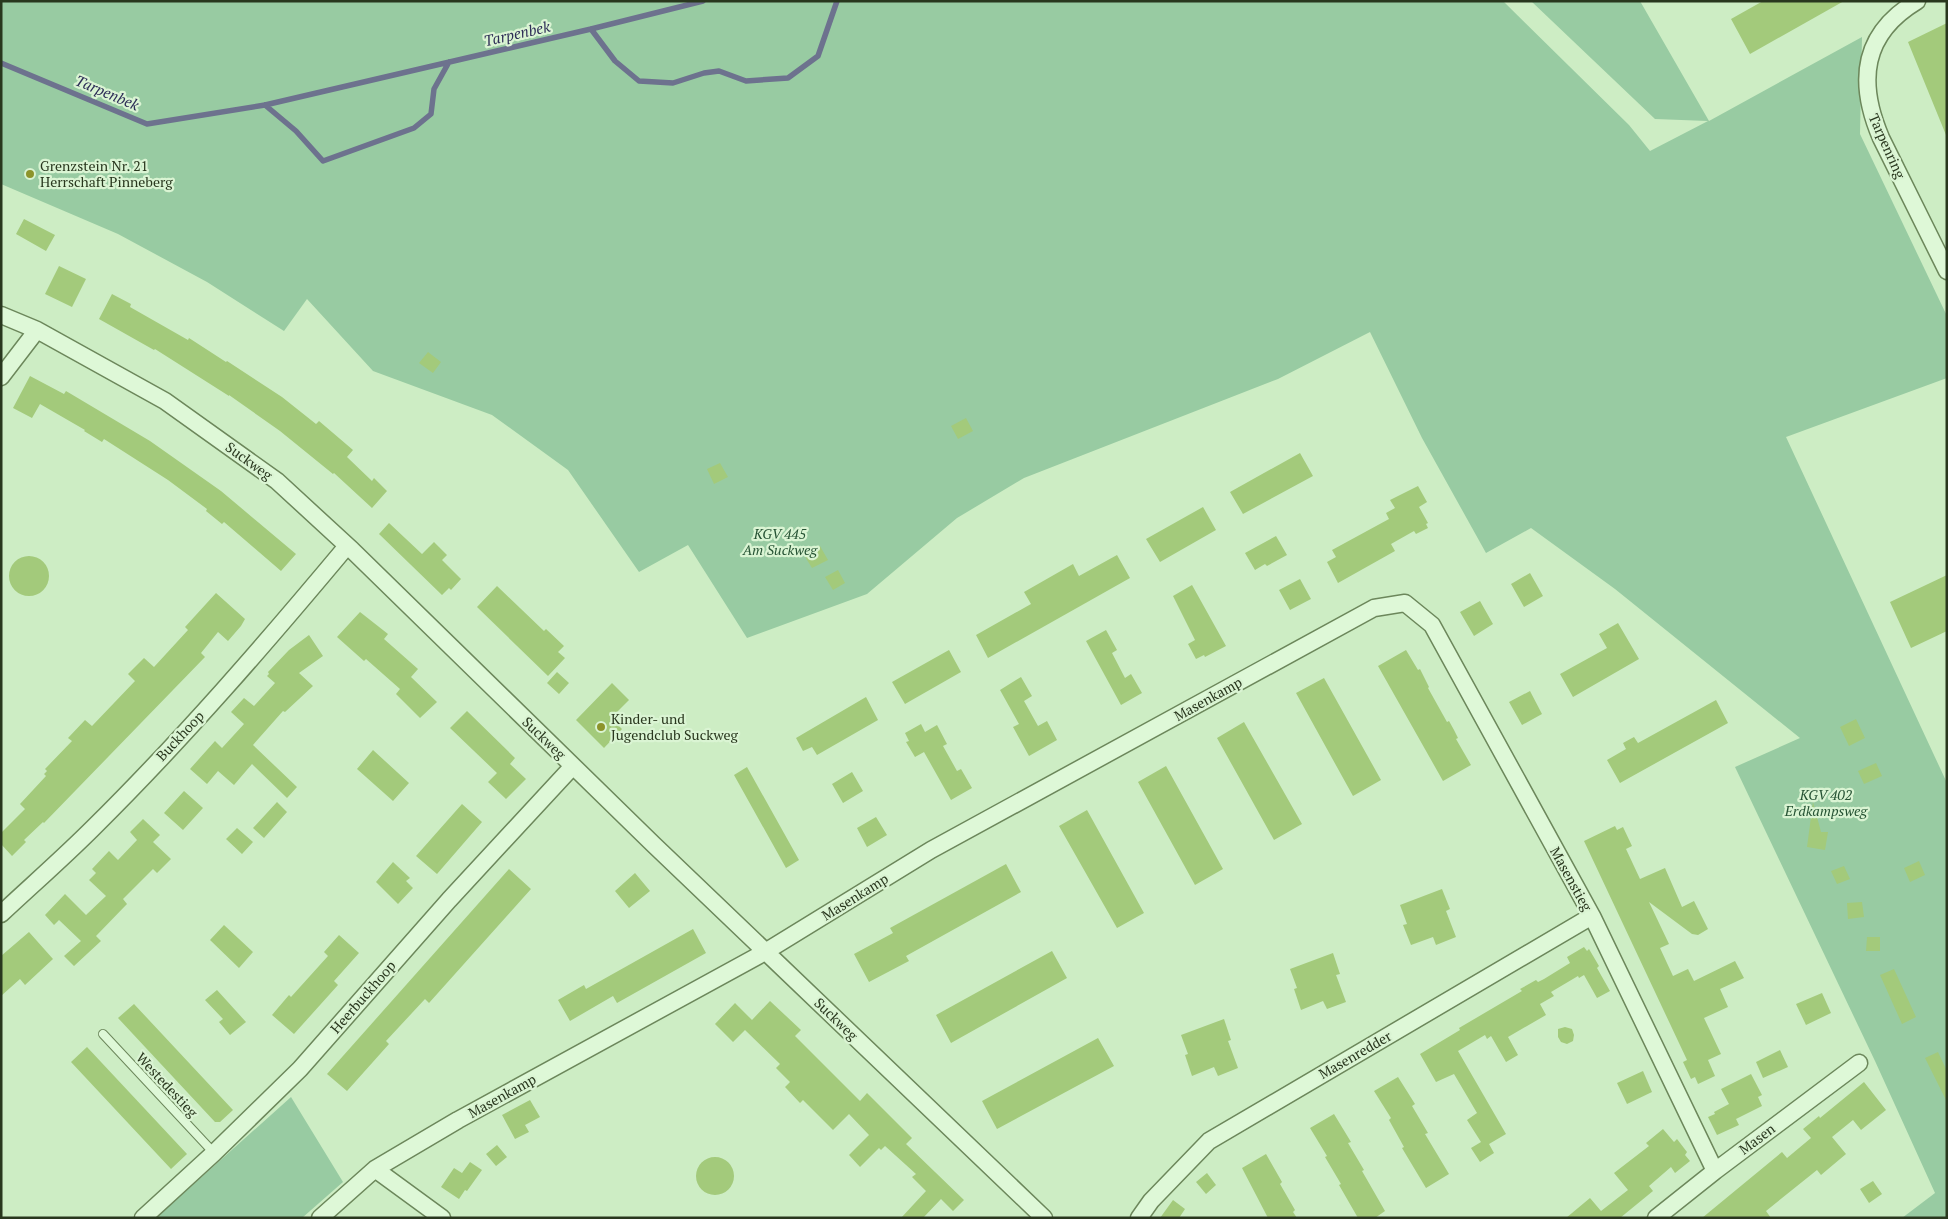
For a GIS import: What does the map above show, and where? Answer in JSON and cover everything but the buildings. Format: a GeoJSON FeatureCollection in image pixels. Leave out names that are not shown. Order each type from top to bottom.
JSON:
{"type":"FeatureCollection","features":[{"type":"Feature","properties":{"kind":"street","name":"Tarpenring"},"geometry":{"type":"LineString","coordinates":[[1917,1],[1897,16],[1878,36],[1869,63],[1868,95],[1874,122],[1881,138],[1947,271]]}},
{"type":"Feature","properties":{"kind":"street","name":"Suckweg"},"geometry":{"type":"LineString","coordinates":[[1,315],[37,330],[165,401],[277,481],[347,546],[765,952],[1044,1218]]}},
{"type":"Feature","properties":{"kind":"street"},"geometry":{"type":"LineString","coordinates":[[1,378],[37,330]]}},
{"type":"Feature","properties":{"kind":"street","name":"Buckhoop"},"geometry":{"type":"LineString","coordinates":[[1,914],[93,828],[185,732],[272,635],[347,546]]}},
{"type":"Feature","properties":{"kind":"street","name":"Masenstieg"},"geometry":{"type":"LineString","coordinates":[[1405,603],[1432,625],[1592,916],[1715,1170]]}},
{"type":"Feature","properties":{"kind":"street","name":"Masenkamp"},"geometry":{"type":"LineString","coordinates":[[320,1218],[375,1169],[458,1120],[765,952],[930,850],[1374,608],[1405,603]]}},
{"type":"Feature","properties":{"kind":"street","name":"Heerbuckhoop"},"geometry":{"type":"LineString","coordinates":[[143,1218],[214,1153],[300,1069],[449,900],[573,766]]}},
{"type":"Feature","properties":{"kind":"street","name":"Masenredder"},"geometry":{"type":"LineString","coordinates":[[1139,1218],[1151,1201],[1209,1141],[1592,916]]}},
{"type":"Feature","properties":{"kind":"street","name":"Masen"},"geometry":{"type":"LineString","coordinates":[[1656,1218],[1715,1170],[1859,1063]]}},
{"type":"Feature","properties":{"kind":"street"},"geometry":{"type":"LineString","coordinates":[[375,1169],[442,1218]]}},
{"type":"Feature","properties":{"kind":"lane","name":"Westedestieg"},"geometry":{"type":"LineString","coordinates":[[103,1034],[214,1153]]}},
{"type":"Feature","properties":{"kind":"green space"},"geometry":{"type":"Polygon","coordinates":[[[1,1],[1503,1],[1629,125],[1650,151],[1708,121],[1655,119],[1531,1],[1640,1],[1709,121],[1862,37],[1860,134],[1947,316],[1947,378],[1786,437],[1947,783],[1947,1218],[1902,1218],[1935,1193],[1875,1061],[1735,767],[1800,738],[1615,589],[1531,528],[1486,553],[1422,438],[1370,332],[1278,379],[1024,478],[957,518],[867,594],[747,638],[688,545],[639,572],[568,470],[492,415],[373,371],[307,299],[284,331],[207,282],[118,234],[1,184],[1,1]]]}},
{"type":"Feature","properties":{"kind":"green space"},"geometry":{"type":"Polygon","coordinates":[[[291,1097],[343,1182],[302,1218],[156,1218],[291,1097]]]}},
{"type":"Feature","properties":{"kind":"waterway","name":"Tarpenbek"},"geometry":{"type":"LineString","coordinates":[[1,63],[147,124],[265,105],[703,1]]}},
{"type":"Feature","properties":{"kind":"waterway","name":"Tarpenbek"},"geometry":{"type":"LineString","coordinates":[[591,29],[615,61],[639,81],[673,83],[704,73],[719,71],[746,81],[788,78],[818,56],[837,1]]}},
{"type":"Feature","properties":{"kind":"waterway","name":"Tarpenbek"},"geometry":{"type":"LineString","coordinates":[[265,105],[296,131],[323,161],[414,128],[431,114],[434,89],[449,62]]}},
{"type":"Feature","properties":{"kind":"place","name":"Grenzstein Nr. 21 Herrschaft Pinneberg"},"geometry":{"type":"Point","coordinates":[30,174]}},
{"type":"Feature","properties":{"kind":"place","name":"Kinder- und Jugendclub Suckweg"},"geometry":{"type":"Point","coordinates":[601,727]}},
{"type":"Feature","properties":{"kind":"park label","name":"KGV 445 Am Suckweg"},"geometry":{"type":"Point","coordinates":[780,542]}},
{"type":"Feature","properties":{"kind":"park label","name":"KGV 402 Erdkampsweg"},"geometry":{"type":"Point","coordinates":[1826,804]}}]}
